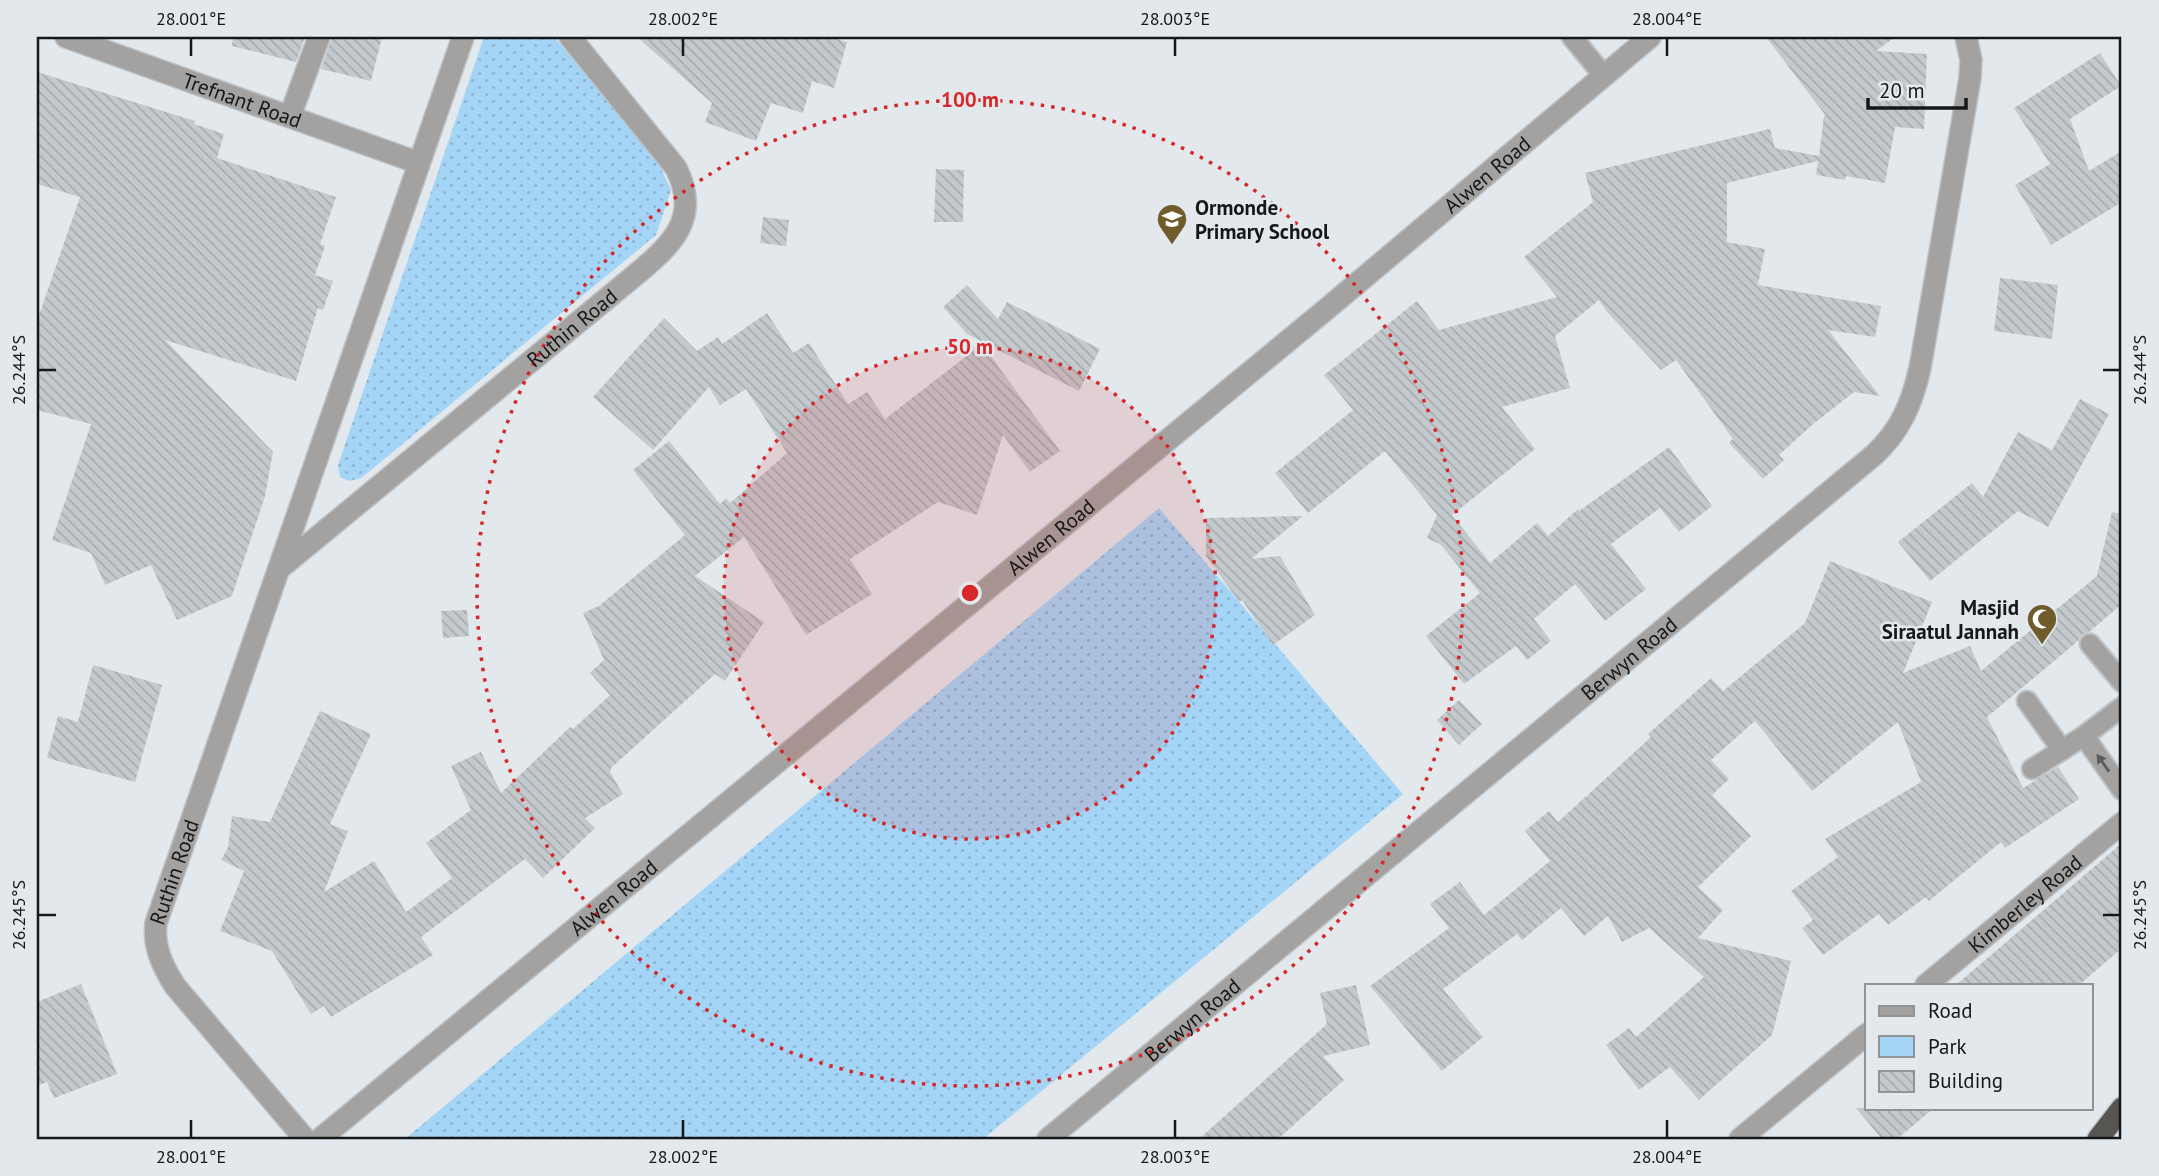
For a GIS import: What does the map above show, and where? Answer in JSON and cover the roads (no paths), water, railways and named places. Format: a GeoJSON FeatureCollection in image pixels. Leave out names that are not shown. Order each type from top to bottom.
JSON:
{"type":"FeatureCollection","features":[{"type":"Feature","properties":{"kind":"highway"},"geometry":{"type":"LineString","coordinates":[[2098,1139],[2122,1108]]}},
{"type":"Feature","properties":{"kind":"street","name":"Trefnant Road"},"geometry":{"type":"LineString","coordinates":[[66,37],[419,163]]}},
{"type":"Feature","properties":{"kind":"street"},"geometry":{"type":"LineString","coordinates":[[290,116],[318,37]]}},
{"type":"Feature","properties":{"kind":"street","name":"Ruthin Road"},"geometry":{"type":"LineString","coordinates":[[304,1139],[180,994],[160,959],[155,930],[164,897],[463,37]]}},
{"type":"Feature","properties":{"kind":"street","name":"Ruthin Road"},"geometry":{"type":"LineString","coordinates":[[279,568],[643,269],[663,252],[680,229],[686,204],[676,168],[570,37]]}},
{"type":"Feature","properties":{"kind":"street","name":"Alwen Road"},"geometry":{"type":"LineString","coordinates":[[320,1139],[1323,312],[1650,37]]}},
{"type":"Feature","properties":{"kind":"street","name":"Berwyn Road"},"geometry":{"type":"LineString","coordinates":[[1048,1139],[1874,455],[1894,435],[1909,408],[1920,368],[1970,78],[1970,52],[1966,37]]}},
{"type":"Feature","properties":{"kind":"street","name":"Kimberley Road"},"geometry":{"type":"LineString","coordinates":[[1927,984],[2122,823]]}},
{"type":"Feature","properties":{"kind":"street"},"geometry":{"type":"LineString","coordinates":[[1740,1139],[1865,1036]]}},
{"type":"Feature","properties":{"kind":"lane"},"geometry":{"type":"LineString","coordinates":[[1572,37],[1604,76]]}},
{"type":"Feature","properties":{"kind":"lane"},"geometry":{"type":"LineString","coordinates":[[2090,644],[2122,682]]}},
{"type":"Feature","properties":{"kind":"lane"},"geometry":{"type":"LineString","coordinates":[[2027,701],[2062,750]]}},
{"type":"Feature","properties":{"kind":"lane"},"geometry":{"type":"LineString","coordinates":[[2032,769],[2084,736],[2122,707]]}},
{"type":"Feature","properties":{"kind":"lane"},"geometry":{"type":"LineString","coordinates":[[2084,736],[2122,790]]}},
{"type":"Feature","properties":{"kind":"place","name":"Ormonde Primary School"},"geometry":{"type":"Point","coordinates":[1172,246]}},
{"type":"Feature","properties":{"kind":"place","name":"Masjid Siraatul Jannah"},"geometry":{"type":"Point","coordinates":[2042,646]}}]}
